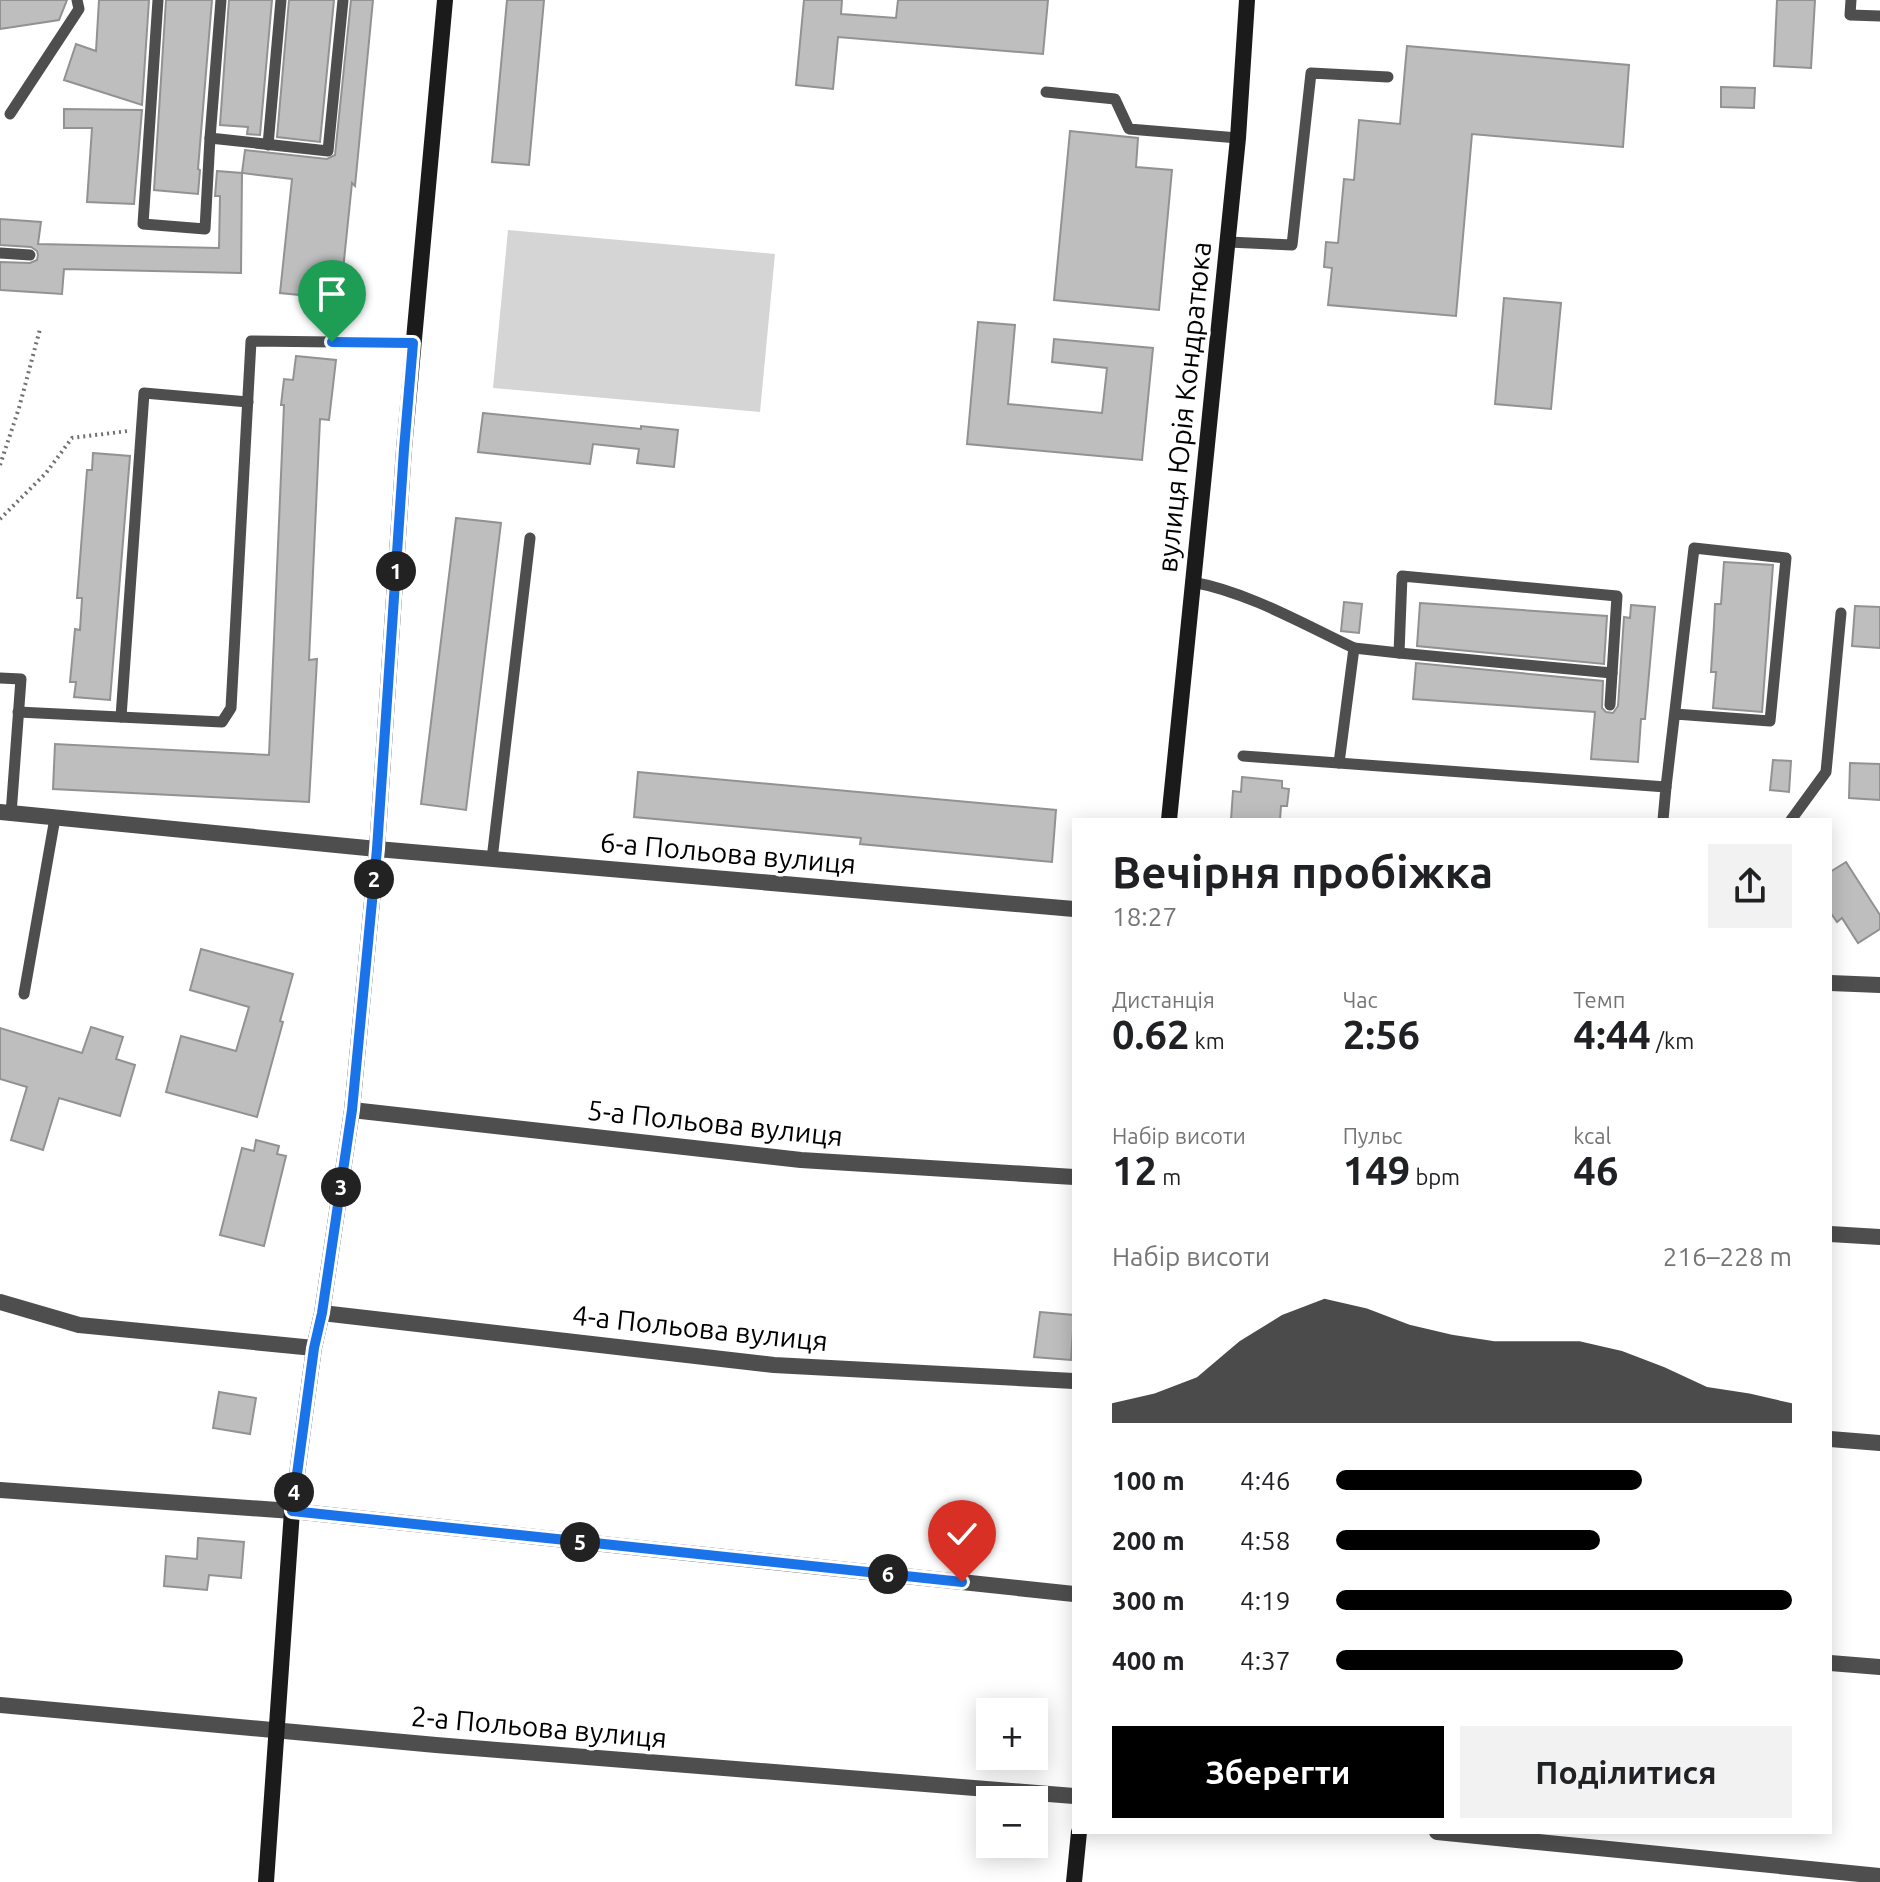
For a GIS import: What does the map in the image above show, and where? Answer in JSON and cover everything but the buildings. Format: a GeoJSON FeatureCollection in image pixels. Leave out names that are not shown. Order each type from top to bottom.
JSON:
{"type":"FeatureCollection","features":[{"type":"Feature","properties":{"kind":"street"},"geometry":{"type":"LineString","coordinates":[[266,1882],[292,1511],[352,1110],[377,849],[403,464],[445,0]]}},
{"type":"Feature","properties":{"kind":"street","name":"вулиця Юрія Кондратюка"},"geometry":{"type":"LineString","coordinates":[[1169,818],[1238,138],[1247,0]]}},
{"type":"Feature","properties":{"kind":"street","name":"6-а Польова вулиця"},"geometry":{"type":"LineString","coordinates":[[6,813],[377,849],[1072,909]]}},
{"type":"Feature","properties":{"kind":"street"},"geometry":{"type":"LineString","coordinates":[[1833,978],[1880,985]]}},
{"type":"Feature","properties":{"kind":"street","name":"5-а Польова вулиця"},"geometry":{"type":"LineString","coordinates":[[352,1110],[801,1160],[1072,1177]]}},
{"type":"Feature","properties":{"kind":"street"},"geometry":{"type":"LineString","coordinates":[[1832,1234],[1880,1237]]}},
{"type":"Feature","properties":{"kind":"street"},"geometry":{"type":"LineString","coordinates":[[0,1302],[79,1325],[314,1348]]}},
{"type":"Feature","properties":{"kind":"street","name":"4-а Польова вулиця"},"geometry":{"type":"LineString","coordinates":[[322,1313],[774,1365],[1072,1381]]}},
{"type":"Feature","properties":{"kind":"street"},"geometry":{"type":"LineString","coordinates":[[1832,1439],[1880,1443]]}},
{"type":"Feature","properties":{"kind":"street"},"geometry":{"type":"LineString","coordinates":[[0,1490],[292,1511],[1072,1594]]}},
{"type":"Feature","properties":{"kind":"street"},"geometry":{"type":"LineString","coordinates":[[1832,1663],[1880,1667]]}},
{"type":"Feature","properties":{"kind":"street","name":"2-а Польова вулиця"},"geometry":{"type":"LineString","coordinates":[[0,1705],[467,1748],[1072,1796]]}},
{"type":"Feature","properties":{"kind":"street"},"geometry":{"type":"LineString","coordinates":[[1074,1882],[1079,1834]]}},
{"type":"Feature","properties":{"kind":"street"},"geometry":{"type":"LineString","coordinates":[[1457,1834],[1880,1876]]}},
{"type":"Feature","properties":{"kind":"lane"},"geometry":{"type":"LineString","coordinates":[[10,114],[79,9],[77,0]]}},
{"type":"Feature","properties":{"kind":"lane"},"geometry":{"type":"LineString","coordinates":[[158,0],[143,224],[205,229],[221,0]]}},
{"type":"Feature","properties":{"kind":"lane"},"geometry":{"type":"LineString","coordinates":[[268,145],[281,0]]}},
{"type":"Feature","properties":{"kind":"lane"},"geometry":{"type":"LineString","coordinates":[[210,138],[328,151],[343,0]]}},
{"type":"Feature","properties":{"kind":"lane"},"geometry":{"type":"LineString","coordinates":[[1851,0],[1850,15],[1880,16]]}},
{"type":"Feature","properties":{"kind":"lane"},"geometry":{"type":"LineString","coordinates":[[1228,242],[1292,245],[1311,73],[1388,77]]}},
{"type":"Feature","properties":{"kind":"lane"},"geometry":{"type":"LineString","coordinates":[[1046,92],[1115,99],[1129,129],[1238,138]]}},
{"type":"Feature","properties":{"kind":"lane"},"geometry":{"type":"LineString","coordinates":[[0,253],[30,255]]}},
{"type":"Feature","properties":{"kind":"lane"},"geometry":{"type":"LineString","coordinates":[[18,712],[222,722],[231,708],[251,341],[413,343]]}},
{"type":"Feature","properties":{"kind":"lane"},"geometry":{"type":"LineString","coordinates":[[121,717],[144,393],[248,402]]}},
{"type":"Feature","properties":{"kind":"lane"},"geometry":{"type":"LineString","coordinates":[[492,859],[530,538]]}},
{"type":"Feature","properties":{"kind":"lane"},"geometry":{"type":"LineString","coordinates":[[1663,818],[1666,787],[1694,548],[1786,558],[1770,721],[1675,714]]}},
{"type":"Feature","properties":{"kind":"lane"},"geometry":{"type":"LineString","coordinates":[[1399,653],[1402,576],[1617,596],[1610,705]]}},
{"type":"Feature","properties":{"kind":"lane"},"geometry":{"type":"LineString","coordinates":[[1192,582],[1240,595],[1354,648],[1612,673]]}},
{"type":"Feature","properties":{"kind":"lane"},"geometry":{"type":"LineString","coordinates":[[1792,818],[1826,772],[1841,613]]}},
{"type":"Feature","properties":{"kind":"lane"},"geometry":{"type":"LineString","coordinates":[[1339,763],[1354,648]]}},
{"type":"Feature","properties":{"kind":"lane"},"geometry":{"type":"LineString","coordinates":[[0,678],[21,679],[6,813]]}},
{"type":"Feature","properties":{"kind":"lane"},"geometry":{"type":"LineString","coordinates":[[1243,756],[1666,787]]}},
{"type":"Feature","properties":{"kind":"lane"},"geometry":{"type":"LineString","coordinates":[[24,994],[55,818]]}},
{"type":"Feature","properties":{"kind":"path"},"geometry":{"type":"LineString","coordinates":[[0,465],[40,329]]}},
{"type":"Feature","properties":{"kind":"path"},"geometry":{"type":"LineString","coordinates":[[0,519],[46,473],[72,438],[142,429]]}},
{"type":"Feature","properties":{"kind":"shaded area"},"geometry":{"type":"Polygon","coordinates":[[[508,230],[775,254],[760,412],[493,388],[508,230]]]}},
{"type":"Feature","properties":{"kind":"route"},"geometry":{"type":"LineString","coordinates":[[332,342],[413,343],[377,849],[352,1110],[292,1511],[962,1582]]}}]}
